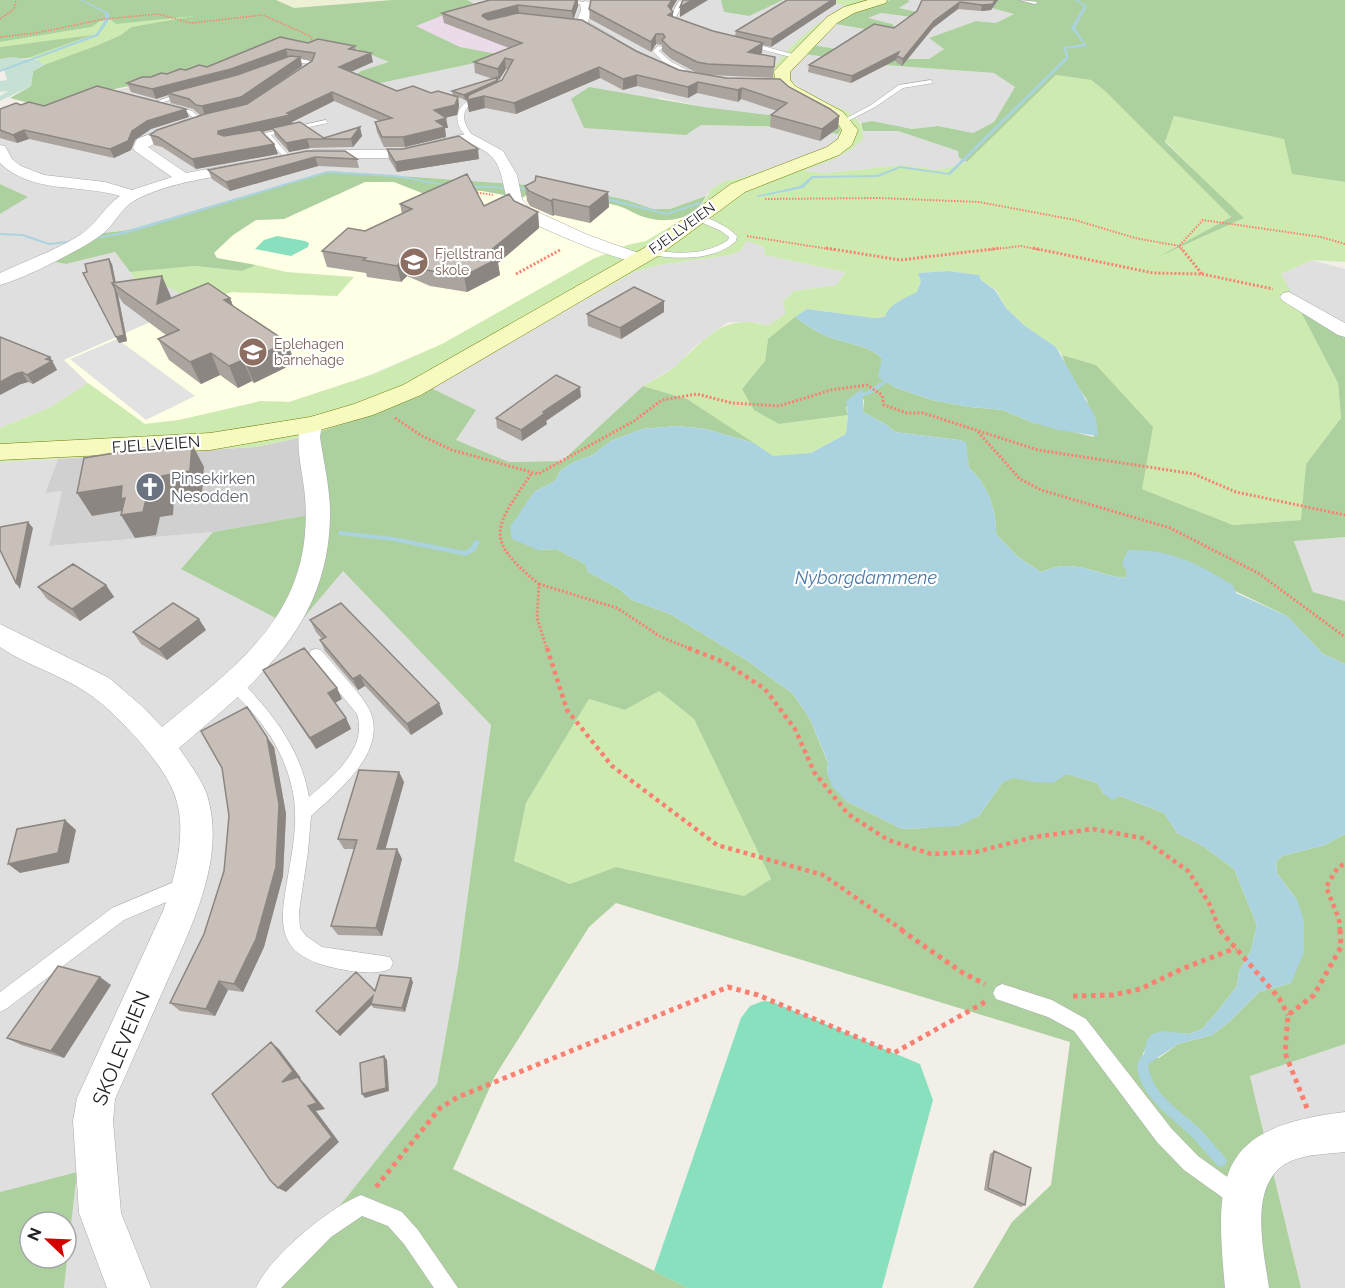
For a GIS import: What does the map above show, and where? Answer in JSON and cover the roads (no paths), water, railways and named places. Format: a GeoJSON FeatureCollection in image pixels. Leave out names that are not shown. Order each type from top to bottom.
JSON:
{"type":"FeatureCollection","features":[{"type":"Feature","properties":{"kind":"main road"},"geometry":{"type":"LineString","coordinates":[[844,121],[777,85],[782,71],[794,56],[825,25],[839,15],[881,0]]}},
{"type":"Feature","properties":{"kind":"main road","name":"FJELLVEIEN"},"geometry":{"type":"LineString","coordinates":[[0,452],[184,443],[311,425],[331,421],[378,405],[424,383],[645,256],[699,218],[728,194],[748,183],[816,158],[840,146],[849,136],[850,130],[844,121]]}},
{"type":"Feature","properties":{"kind":"street"},"geometry":{"type":"LineString","coordinates":[[585,4],[582,27],[620,44]]}},
{"type":"Feature","properties":{"kind":"street"},"geometry":{"type":"LineString","coordinates":[[639,53],[680,74],[708,82]]}},
{"type":"Feature","properties":{"kind":"street"},"geometry":{"type":"LineString","coordinates":[[183,178],[140,148],[142,142],[154,135],[200,121]]}},
{"type":"Feature","properties":{"kind":"street"},"geometry":{"type":"LineString","coordinates":[[0,280],[76,244],[94,232],[114,208],[133,195],[183,178],[319,153],[397,154],[470,137],[498,154],[513,193],[523,211],[582,239],[645,256]]}},
{"type":"Feature","properties":{"kind":"street"},"geometry":{"type":"LineString","coordinates":[[0,149],[6,163],[18,171],[56,181],[108,187],[133,195]]}},
{"type":"Feature","properties":{"kind":"street"},"geometry":{"type":"LineString","coordinates":[[1290,297],[1345,331]]}},
{"type":"Feature","properties":{"kind":"street"},"geometry":{"type":"LineString","coordinates":[[161,745],[235,684],[274,643],[295,615],[307,589],[315,552],[318,518],[309,437],[311,425]]}},
{"type":"Feature","properties":{"kind":"street","name":"SKOLEVEIEN"},"geometry":{"type":"LineString","coordinates":[[0,634],[26,651],[99,686],[133,715],[161,745],[191,794],[195,815],[195,841],[190,883],[179,915],[96,1098],[93,1121],[100,1214],[129,1288]]}},
{"type":"Feature","properties":{"kind":"street"},"geometry":{"type":"LineString","coordinates":[[1247,1288],[1240,1223],[1241,1200],[1250,1169],[1262,1155],[1292,1138],[1331,1133]]}},
{"type":"Feature","properties":{"kind":"lane"},"geometry":{"type":"LineString","coordinates":[[570,0],[585,4],[601,0]]}},
{"type":"Feature","properties":{"kind":"lane"},"geometry":{"type":"LineString","coordinates":[[1022,0],[1035,2]]}},
{"type":"Feature","properties":{"kind":"lane"},"geometry":{"type":"LineString","coordinates":[[681,2],[673,17],[693,29]]}},
{"type":"Feature","properties":{"kind":"lane"},"geometry":{"type":"LineString","coordinates":[[734,41],[794,56]]}},
{"type":"Feature","properties":{"kind":"lane"},"geometry":{"type":"LineString","coordinates":[[660,47],[656,51],[660,58],[684,68],[694,76],[693,79]]}},
{"type":"Feature","properties":{"kind":"lane"},"geometry":{"type":"LineString","coordinates":[[277,66],[297,60],[309,61],[313,64],[296,76]]}},
{"type":"Feature","properties":{"kind":"lane"},"geometry":{"type":"LineString","coordinates":[[844,121],[873,106],[901,86],[931,82]]}},
{"type":"Feature","properties":{"kind":"lane"},"geometry":{"type":"LineString","coordinates":[[159,102],[193,91]]}},
{"type":"Feature","properties":{"kind":"lane"},"geometry":{"type":"LineString","coordinates":[[470,137],[460,122],[463,103],[490,93]]}},
{"type":"Feature","properties":{"kind":"lane"},"geometry":{"type":"LineString","coordinates":[[149,100],[190,112],[200,121],[223,116]]}},
{"type":"Feature","properties":{"kind":"lane"},"geometry":{"type":"LineString","coordinates":[[237,140],[326,122]]}},
{"type":"Feature","properties":{"kind":"lane"},"geometry":{"type":"LineString","coordinates":[[266,134],[275,160]]}},
{"type":"Feature","properties":{"kind":"lane"},"geometry":{"type":"LineString","coordinates":[[645,256],[710,251],[729,244],[733,237],[724,229],[699,218]]}},
{"type":"Feature","properties":{"kind":"lane"},"geometry":{"type":"LineString","coordinates":[[302,814],[351,766],[363,749],[369,731],[368,721],[363,712],[316,654]]}},
{"type":"Feature","properties":{"kind":"lane"},"geometry":{"type":"LineString","coordinates":[[235,684],[266,716],[289,757],[301,788],[302,814],[291,908],[292,931],[300,942],[315,953],[336,959],[384,963]]}},
{"type":"Feature","properties":{"kind":"lane"},"geometry":{"type":"LineString","coordinates":[[0,1003],[118,914],[190,883]]}},
{"type":"Feature","properties":{"kind":"lane"},"geometry":{"type":"LineString","coordinates":[[1002,993],[1053,1009],[1080,1025],[1164,1135],[1191,1163],[1241,1200]]}},
{"type":"Feature","properties":{"kind":"lane"},"geometry":{"type":"LineString","coordinates":[[267,1288],[333,1222],[349,1210],[361,1205],[395,1219],[411,1237],[447,1288]]}},
{"type":"Feature","properties":{"kind":"water"},"geometry":{"type":"Polygon","coordinates":[[[948,271],[979,275],[981,280],[995,290],[1006,308],[1025,326],[1056,347],[1096,418],[1098,436],[1058,430],[1003,410],[932,400],[894,387],[878,377],[882,358],[877,354],[861,346],[826,336],[795,317],[807,309],[874,318],[885,317],[890,308],[917,292],[921,281],[918,273],[948,271]]]}},
{"type":"Feature","properties":{"kind":"water","name":"Nyborgdammene"},"geometry":{"type":"Polygon","coordinates":[[[861,390],[867,394],[863,397],[863,412],[895,432],[966,442],[969,468],[986,489],[993,507],[996,534],[1018,557],[1041,572],[1072,566],[1125,578],[1127,573],[1122,563],[1128,550],[1170,555],[1207,570],[1233,585],[1236,593],[1287,616],[1323,654],[1345,664],[1345,834],[1325,845],[1282,856],[1276,862],[1277,873],[1297,900],[1304,921],[1304,952],[1291,983],[1259,992],[1230,1021],[1212,1035],[1178,1044],[1148,1064],[1142,1063],[1147,1040],[1152,1034],[1162,1031],[1189,1034],[1202,1029],[1216,1013],[1237,986],[1239,971],[1251,951],[1257,925],[1234,869],[1203,846],[1177,833],[1164,813],[1120,796],[1112,800],[1104,794],[1097,783],[1067,774],[1053,783],[1013,778],[1002,783],[979,816],[958,826],[902,829],[846,801],[832,786],[827,773],[828,762],[809,717],[793,694],[748,661],[670,614],[632,600],[618,588],[588,572],[585,564],[556,549],[538,550],[512,539],[510,527],[534,492],[555,481],[561,470],[576,461],[591,456],[611,441],[642,429],[677,426],[706,429],[754,443],[773,456],[811,453],[846,434],[848,415],[846,401],[861,390]]]}},
{"type":"Feature","properties":{"kind":"waterway"},"geometry":{"type":"LineString","coordinates":[[0,71],[97,35],[107,20],[107,13],[81,0]]}},
{"type":"Feature","properties":{"kind":"waterway"},"geometry":{"type":"LineString","coordinates":[[758,196],[801,187],[812,177],[878,176],[900,167],[949,174],[1068,57],[1064,48],[1086,45],[1073,28],[1086,6],[1076,0]]}},
{"type":"Feature","properties":{"kind":"waterway"},"geometry":{"type":"LineString","coordinates":[[88,239],[123,233],[327,172],[395,176],[453,186]]}},
{"type":"Feature","properties":{"kind":"waterway"},"geometry":{"type":"LineString","coordinates":[[465,186],[534,189]]}},
{"type":"Feature","properties":{"kind":"waterway"},"geometry":{"type":"LineString","coordinates":[[599,197],[667,214],[701,203]]}},
{"type":"Feature","properties":{"kind":"waterway"},"geometry":{"type":"LineString","coordinates":[[0,234],[23,235],[49,244],[77,241]]}},
{"type":"Feature","properties":{"kind":"waterway"},"geometry":{"type":"LineString","coordinates":[[867,394],[884,382]]}},
{"type":"Feature","properties":{"kind":"waterway"},"geometry":{"type":"LineString","coordinates":[[341,533],[393,539],[466,554],[477,542]]}},
{"type":"Feature","properties":{"kind":"waterway"},"geometry":{"type":"LineString","coordinates":[[1150,1056],[1142,1063],[1143,1074],[1154,1093],[1195,1132],[1221,1161]]}},
{"type":"Feature","properties":{"kind":"place","name":"Fjellstrand skole"},"geometry":{"type":"Point","coordinates":[414,262]}},
{"type":"Feature","properties":{"kind":"place","name":"Eplehagen barnehage"},"geometry":{"type":"Point","coordinates":[253,352]}},
{"type":"Feature","properties":{"kind":"place","name":"Pinsekirken Nesodden"},"geometry":{"type":"Point","coordinates":[150,487]}}]}
